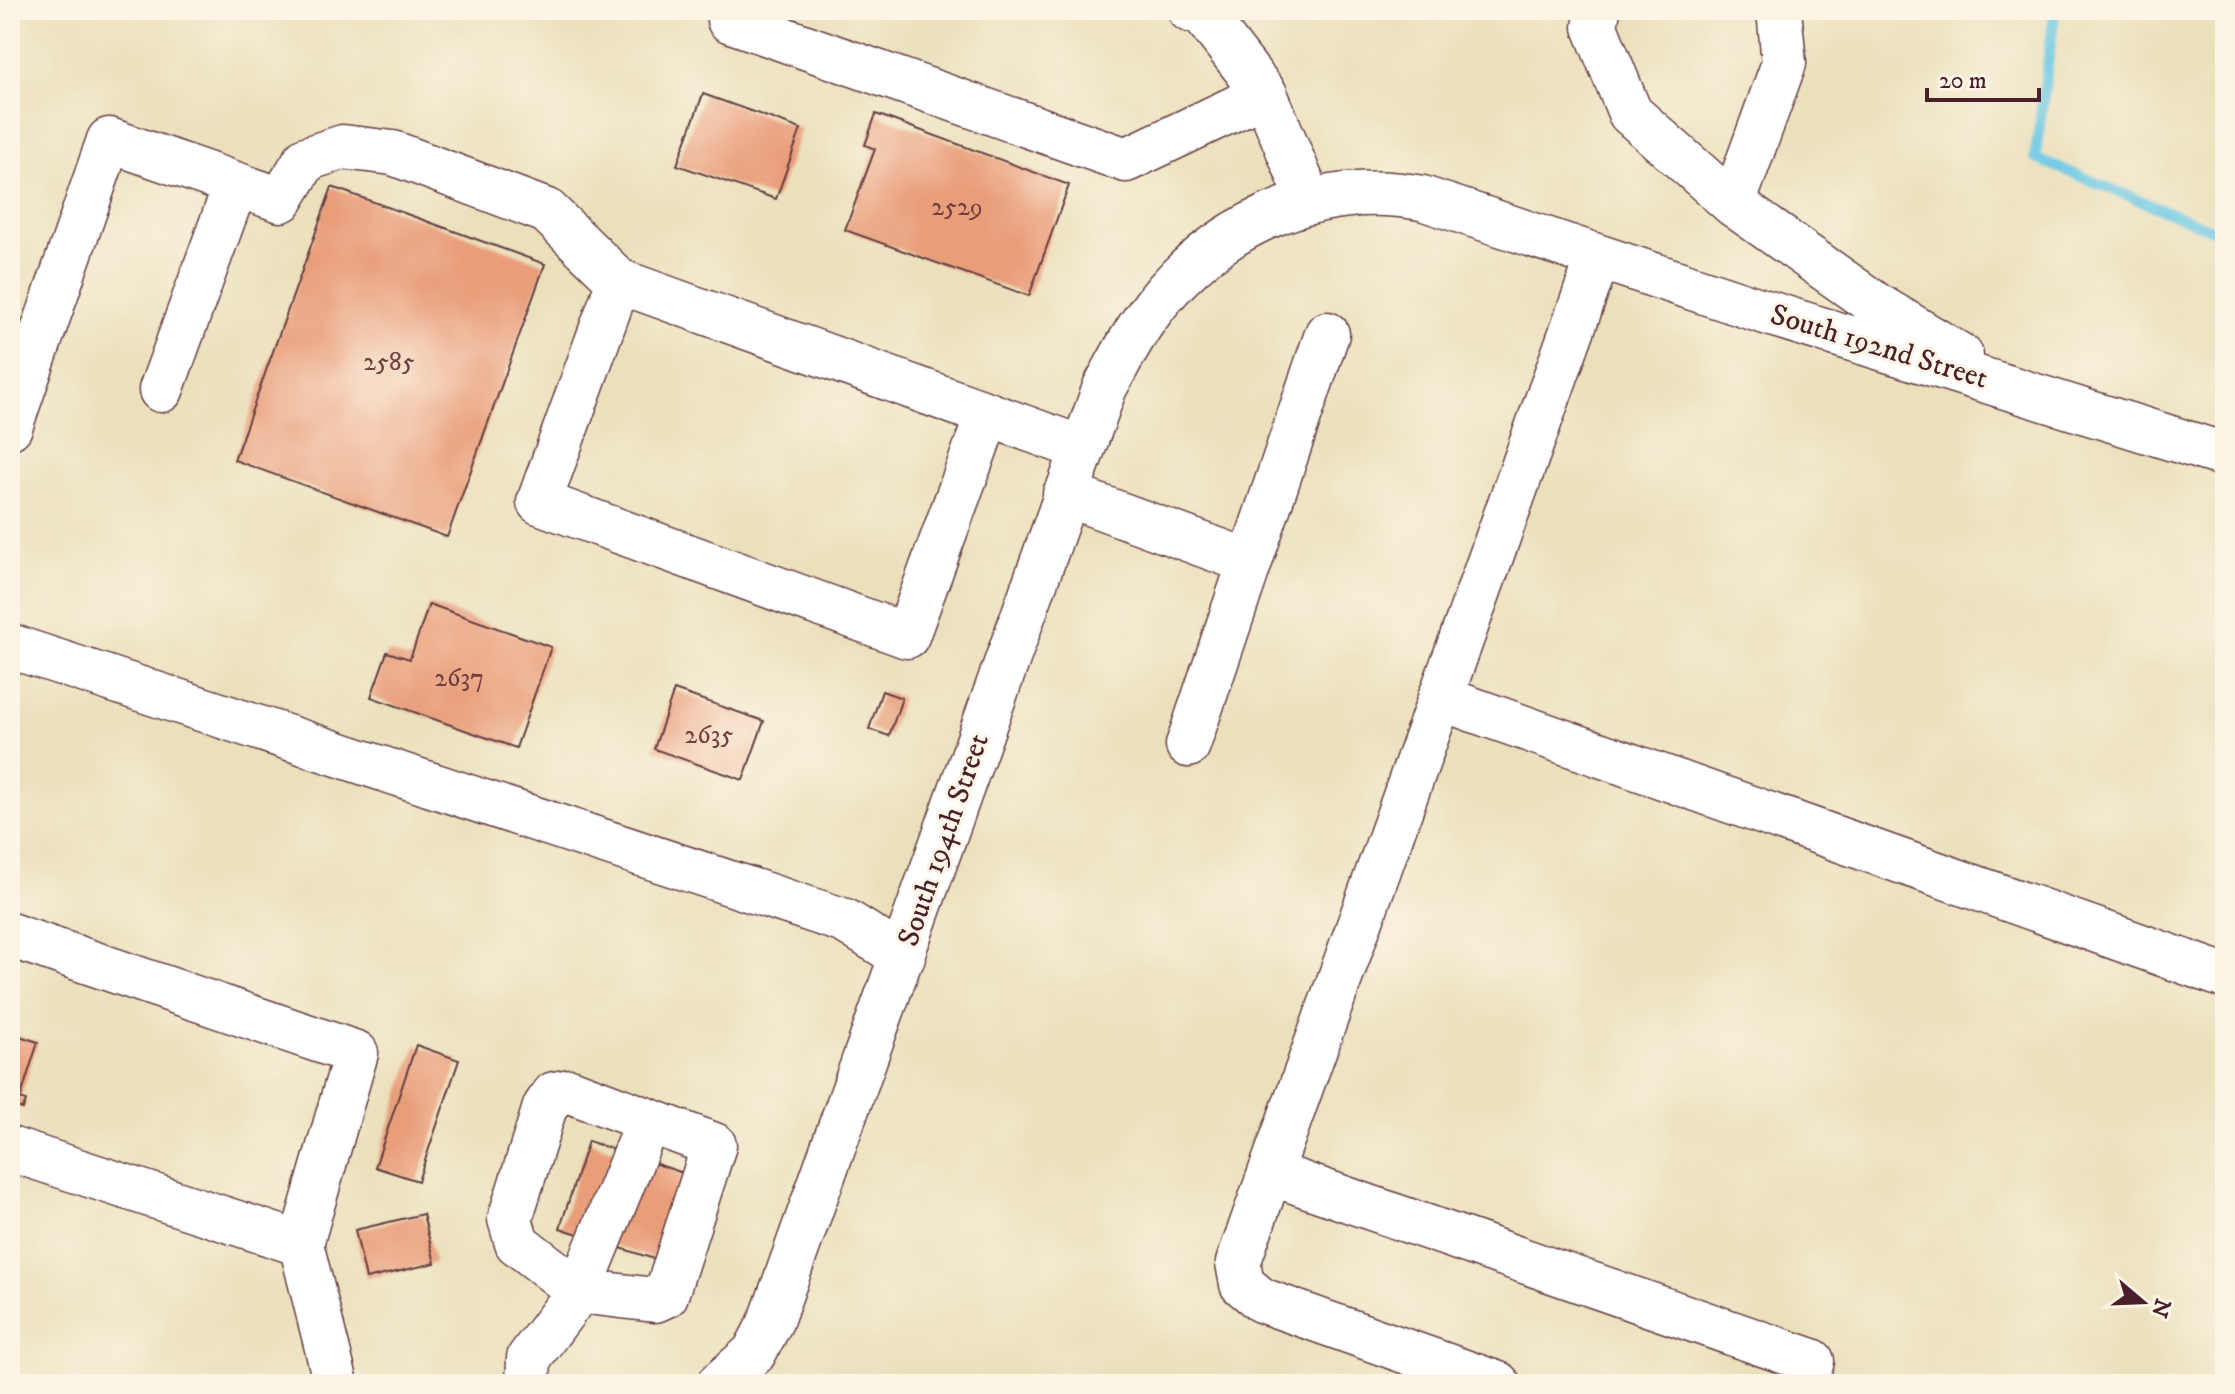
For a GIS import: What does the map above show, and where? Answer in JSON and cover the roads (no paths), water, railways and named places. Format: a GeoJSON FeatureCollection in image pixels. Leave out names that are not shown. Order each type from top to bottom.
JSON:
{"type":"FeatureCollection","features":[{"type":"Feature","properties":{"kind":"street"},"geometry":{"type":"LineString","coordinates":[[733,10],[729,20],[1126,160],[1265,94]]}},
{"type":"Feature","properties":{"kind":"street"},"geometry":{"type":"LineString","coordinates":[[1190,10],[1203,14],[1265,94],[1309,200]]}},
{"type":"Feature","properties":{"kind":"street"},"geometry":{"type":"LineString","coordinates":[[1598,10],[1595,27],[1630,113],[1733,204],[1875,304],[2018,390]]}},
{"type":"Feature","properties":{"kind":"street"},"geometry":{"type":"LineString","coordinates":[[1733,204],[1784,63],[1779,10]]}},
{"type":"Feature","properties":{"kind":"street"},"geometry":{"type":"LineString","coordinates":[[10,427],[109,140],[281,200],[306,159],[343,147],[393,153],[547,211],[619,281],[1081,448]]}},
{"type":"Feature","properties":{"kind":"street"},"geometry":{"type":"LineString","coordinates":[[161,390],[236,184]]}},
{"type":"Feature","properties":{"kind":"street","name":"South 192nd Street"},"geometry":{"type":"LineString","coordinates":[[1309,200],[1383,191],[1422,198],[1598,258],[2225,455]]}},
{"type":"Feature","properties":{"kind":"street","name":"South 194th Street"},"geometry":{"type":"LineString","coordinates":[[719,1384],[754,1353],[771,1321],[1105,387],[1142,323],[1204,254],[1238,231],[1309,200]]}},
{"type":"Feature","properties":{"kind":"street"},"geometry":{"type":"LineString","coordinates":[[1498,1384],[1261,1300],[1242,1284],[1238,1263],[1598,258]]}},
{"type":"Feature","properties":{"kind":"street"},"geometry":{"type":"LineString","coordinates":[[619,281],[539,502],[907,636],[988,414]]}},
{"type":"Feature","properties":{"kind":"street"},"geometry":{"type":"LineString","coordinates":[[1188,745],[1327,334]]}},
{"type":"Feature","properties":{"kind":"street"},"geometry":{"type":"LineString","coordinates":[[1065,494],[1250,562]]}},
{"type":"Feature","properties":{"kind":"street"},"geometry":{"type":"LineString","coordinates":[[10,646],[845,921],[903,957]]}},
{"type":"Feature","properties":{"kind":"street"},"geometry":{"type":"LineString","coordinates":[[1440,698],[2225,976]]}},
{"type":"Feature","properties":{"kind":"street"},"geometry":{"type":"LineString","coordinates":[[10,935],[356,1053],[301,1244],[336,1384]]}},
{"type":"Feature","properties":{"kind":"street"},"geometry":{"type":"LineString","coordinates":[[570,1091],[648,1121],[714,1145],[670,1288],[666,1295],[655,1300],[579,1291],[517,1243],[511,1233],[510,1219],[545,1107],[554,1094],[570,1091]]}},
{"type":"Feature","properties":{"kind":"street"},"geometry":{"type":"LineString","coordinates":[[528,1384],[529,1358],[579,1291],[648,1121]]}},
{"type":"Feature","properties":{"kind":"street"},"geometry":{"type":"LineString","coordinates":[[10,1149],[301,1244]]}},
{"type":"Feature","properties":{"kind":"street"},"geometry":{"type":"LineString","coordinates":[[1271,1173],[1812,1361],[1803,1384]]}},
{"type":"Feature","properties":{"kind":"waterway"},"geometry":{"type":"LineString","coordinates":[[2055,10],[2035,158],[2225,235]]}}]}
